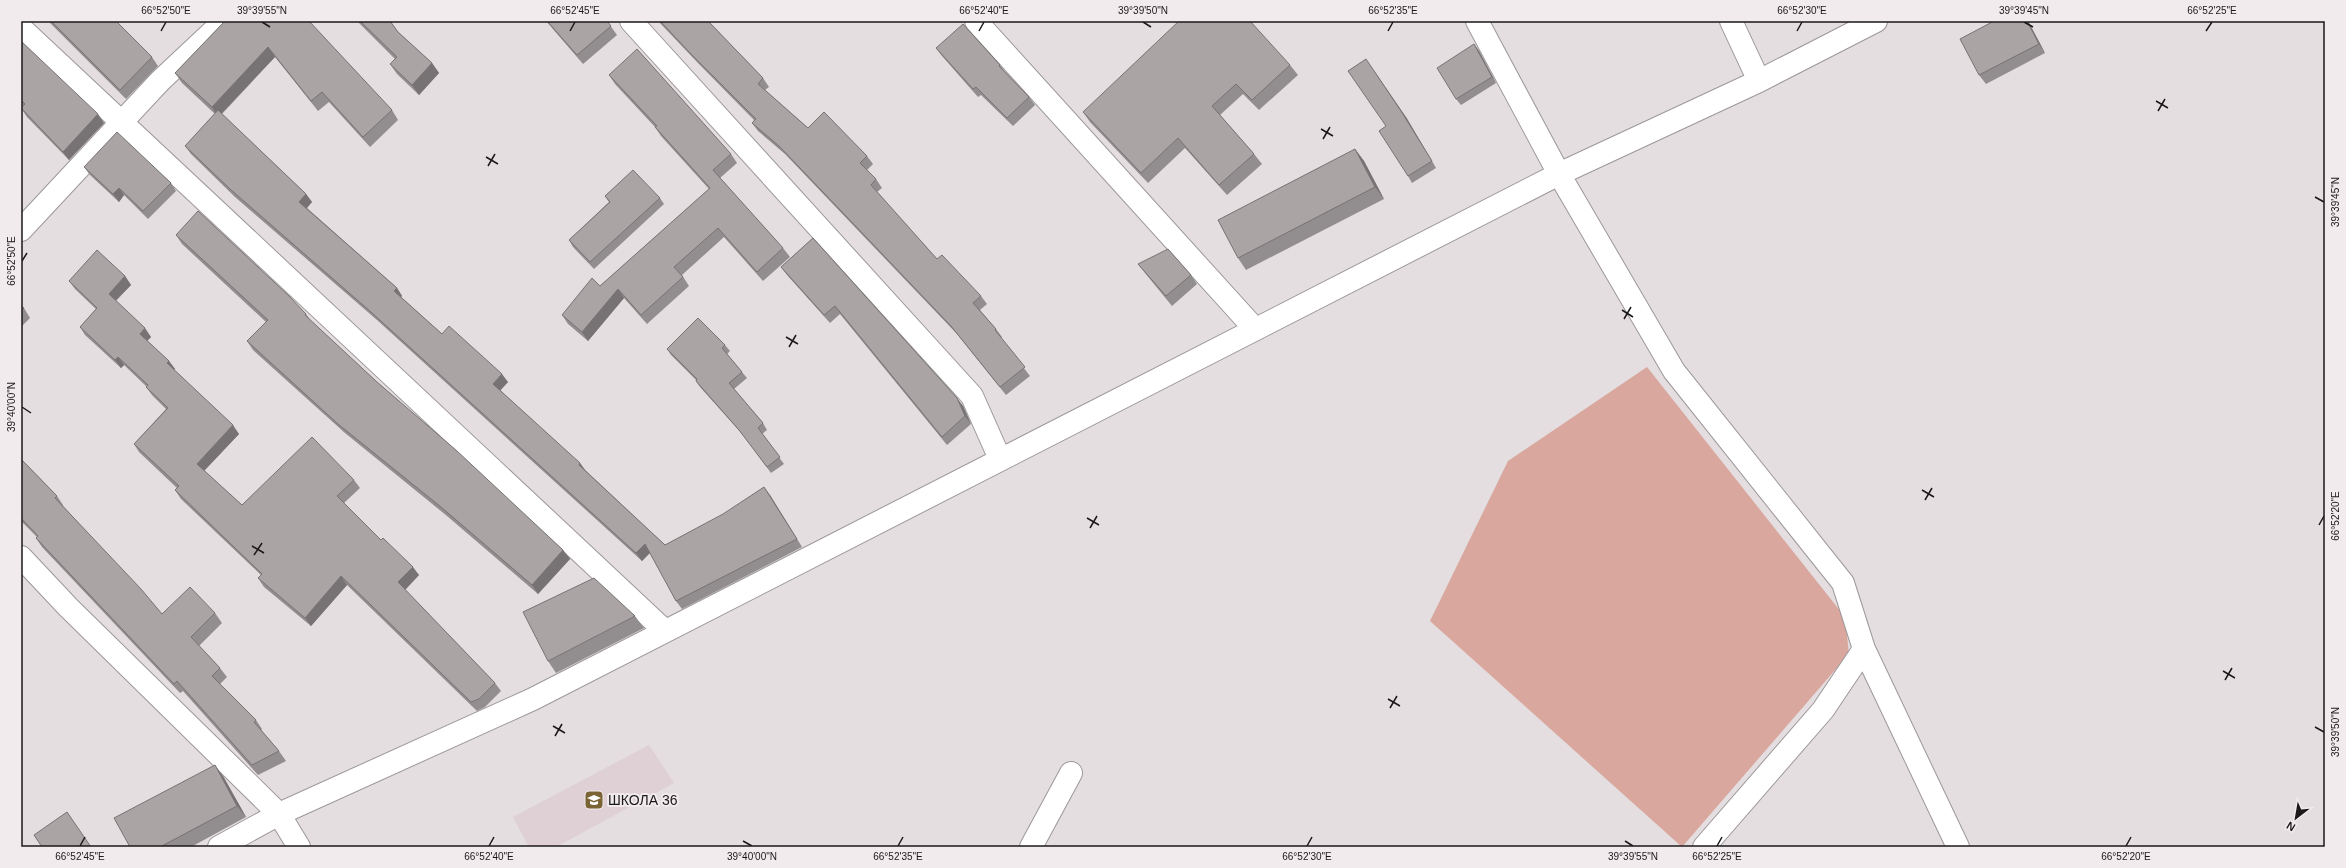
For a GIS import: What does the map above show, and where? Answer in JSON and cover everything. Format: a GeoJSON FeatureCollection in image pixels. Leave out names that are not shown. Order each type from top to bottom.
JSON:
{"type":"FeatureCollection","features":[{"type":"Feature","properties":{"kind":"street"},"geometry":{"type":"LineString","coordinates":[[21,230],[160,81],[224,21]]}},
{"type":"Feature","properties":{"kind":"street"},"geometry":{"type":"LineString","coordinates":[[630,21],[972,396],[1000,459]]}},
{"type":"Feature","properties":{"kind":"street"},"geometry":{"type":"LineString","coordinates":[[976,21],[1255,329]]}},
{"type":"Feature","properties":{"kind":"street"},"geometry":{"type":"LineString","coordinates":[[1476,21],[1559,174],[1674,371],[1843,583],[1864,649],[1958,847]]}},
{"type":"Feature","properties":{"kind":"street"},"geometry":{"type":"LineString","coordinates":[[1731,21],[1759,81]]}},
{"type":"Feature","properties":{"kind":"street"},"geometry":{"type":"LineString","coordinates":[[219,847],[279,814],[533,699],[1559,174],[1759,81],[1876,21]]}},
{"type":"Feature","properties":{"kind":"street"},"geometry":{"type":"LineString","coordinates":[[21,28],[665,631]]}},
{"type":"Feature","properties":{"kind":"street"},"geometry":{"type":"LineString","coordinates":[[21,557],[68,608],[279,814],[299,847]]}},
{"type":"Feature","properties":{"kind":"street"},"geometry":{"type":"LineString","coordinates":[[1704,847],[1823,710],[1864,649]]}},
{"type":"Feature","properties":{"kind":"street"},"geometry":{"type":"LineString","coordinates":[[1031,847],[1071,773]]}},
{"type":"Feature","properties":{"kind":"shaded area"},"geometry":{"type":"Polygon","coordinates":[[[1647,367],[1845,617],[1849,654],[1682,847],[1430,621],[1508,461],[1647,367]]]}},
{"type":"Feature","properties":{"kind":"shaded area","name":"ШКОЛА 36"},"geometry":{"type":"Polygon","coordinates":[[[649,745],[674,783],[556,847],[529,847],[513,817],[649,745]]]}},
{"type":"Feature","properties":{"kind":"building"},"geometry":{"type":"Polygon","coordinates":[[[51,21],[116,21],[152,57],[120,90],[51,21]]]}},
{"type":"Feature","properties":{"kind":"building"},"geometry":{"type":"Polygon","coordinates":[[[225,21],[309,21],[392,110],[363,137],[322,92],[311,101],[268,47],[212,107],[175,73],[225,21]]]}},
{"type":"Feature","properties":{"kind":"building"},"geometry":{"type":"Polygon","coordinates":[[[360,21],[390,21],[398,32],[432,63],[412,85],[390,64],[397,57],[360,21]]]}},
{"type":"Feature","properties":{"kind":"building"},"geometry":{"type":"Polygon","coordinates":[[[547,21],[607,21],[611,26],[577,55],[547,21]]]}},
{"type":"Feature","properties":{"kind":"building"},"geometry":{"type":"Polygon","coordinates":[[[660,21],[708,21],[763,78],[758,84],[808,128],[824,112],[867,156],[860,163],[876,179],[871,185],[937,259],[942,255],[981,296],[973,303],[996,329],[995,330],[1025,367],[1000,387],[951,326],[779,146],[752,123],[756,119],[660,21]]]}},
{"type":"Feature","properties":{"kind":"building"},"geometry":{"type":"Polygon","coordinates":[[[1179,21],[1250,21],[1290,65],[1252,100],[1236,84],[1212,106],[1254,154],[1219,185],[1178,138],[1141,173],[1083,112],[1179,21]]]}},
{"type":"Feature","properties":{"kind":"building"},"geometry":{"type":"Polygon","coordinates":[[[1994,21],[2027,21],[2039,44],[1979,75],[1960,39],[1994,21]]]}},
{"type":"Feature","properties":{"kind":"building"},"geometry":{"type":"Polygon","coordinates":[[[963,24],[1000,65],[999,66],[1029,97],[1007,118],[976,87],[973,89],[936,48],[963,24]]]}},
{"type":"Feature","properties":{"kind":"building"},"geometry":{"type":"Polygon","coordinates":[[[21,41],[98,114],[63,152],[21,108],[25,104],[21,100],[21,41]]]}},
{"type":"Feature","properties":{"kind":"building"},"geometry":{"type":"Polygon","coordinates":[[[1474,44],[1492,77],[1456,99],[1437,68],[1474,44]]]}},
{"type":"Feature","properties":{"kind":"building"},"geometry":{"type":"Polygon","coordinates":[[[637,49],[731,154],[713,170],[783,248],[757,272],[718,228],[674,267],[683,277],[641,315],[618,289],[582,332],[562,315],[592,278],[600,286],[710,188],[655,127],[657,126],[609,75],[637,49]]]}},
{"type":"Feature","properties":{"kind":"building"},"geometry":{"type":"Polygon","coordinates":[[[1366,59],[1432,161],[1408,176],[1379,131],[1386,126],[1348,71],[1366,59]]]}},
{"type":"Feature","properties":{"kind":"building"},"geometry":{"type":"Polygon","coordinates":[[[218,110],[306,194],[299,202],[397,288],[394,291],[442,334],[449,326],[502,374],[493,384],[580,463],[579,465],[665,545],[723,514],[764,487],[797,539],[676,601],[645,544],[636,553],[371,312],[230,189],[185,146],[218,110]]]}},
{"type":"Feature","properties":{"kind":"building"},"geometry":{"type":"Polygon","coordinates":[[[117,132],[171,183],[143,211],[119,188],[113,194],[84,167],[117,132]]]}},
{"type":"Feature","properties":{"kind":"building"},"geometry":{"type":"Polygon","coordinates":[[[1355,149],[1375,187],[1238,258],[1218,220],[1355,149]]]}},
{"type":"Feature","properties":{"kind":"building"},"geometry":{"type":"Polygon","coordinates":[[[633,170],[660,198],[590,262],[569,240],[610,202],[605,196],[633,170]]]}},
{"type":"Feature","properties":{"kind":"building"},"geometry":{"type":"Polygon","coordinates":[[[198,211],[289,296],[306,314],[305,315],[377,382],[457,451],[563,550],[532,585],[441,507],[338,424],[247,341],[268,320],[176,235],[198,211]]]}},
{"type":"Feature","properties":{"kind":"building"},"geometry":{"type":"Polygon","coordinates":[[[813,238],[957,398],[965,416],[942,437],[835,306],[824,315],[781,267],[813,238]]]}},
{"type":"Feature","properties":{"kind":"building"},"geometry":{"type":"Polygon","coordinates":[[[1168,249],[1191,275],[1166,296],[1138,264],[1168,249]]]}},
{"type":"Feature","properties":{"kind":"building"},"geometry":{"type":"Polygon","coordinates":[[[97,250],[125,276],[109,294],[145,328],[140,334],[169,361],[167,363],[233,425],[197,464],[242,505],[312,437],[354,480],[337,496],[381,540],[383,538],[413,567],[398,582],[495,683],[479,699],[471,702],[341,576],[305,618],[258,578],[262,574],[175,490],[179,486],[134,444],[168,408],[146,387],[148,385],[118,357],[115,360],[80,327],[97,308],[69,281],[97,250]]]}},
{"type":"Feature","properties":{"kind":"building"},"geometry":{"type":"Polygon","coordinates":[[[698,318],[725,345],[722,348],[742,372],[729,383],[763,423],[758,428],[780,457],[767,467],[739,430],[696,381],[697,379],[667,349],[698,318]]]}},
{"type":"Feature","properties":{"kind":"building"},"geometry":{"type":"Polygon","coordinates":[[[21,459],[57,496],[55,498],[141,589],[162,614],[190,587],[215,613],[191,637],[220,668],[212,676],[256,720],[254,722],[279,751],[252,765],[177,681],[174,684],[36,538],[38,536],[21,518],[21,459]]]}},
{"type":"Feature","properties":{"kind":"building"},"geometry":{"type":"Polygon","coordinates":[[[594,578],[635,616],[548,661],[523,612],[594,578]]]}},
{"type":"Feature","properties":{"kind":"building"},"geometry":{"type":"Polygon","coordinates":[[[215,765],[237,806],[160,847],[130,847],[114,818],[215,765]]]}},
{"type":"Feature","properties":{"kind":"building"},"geometry":{"type":"Polygon","coordinates":[[[67,812],[91,847],[42,847],[34,835],[67,812]]]}},
{"type":"Feature","properties":{"kind":"place","name":"ШКОЛА 36"},"geometry":{"type":"Point","coordinates":[594,800]}}]}
